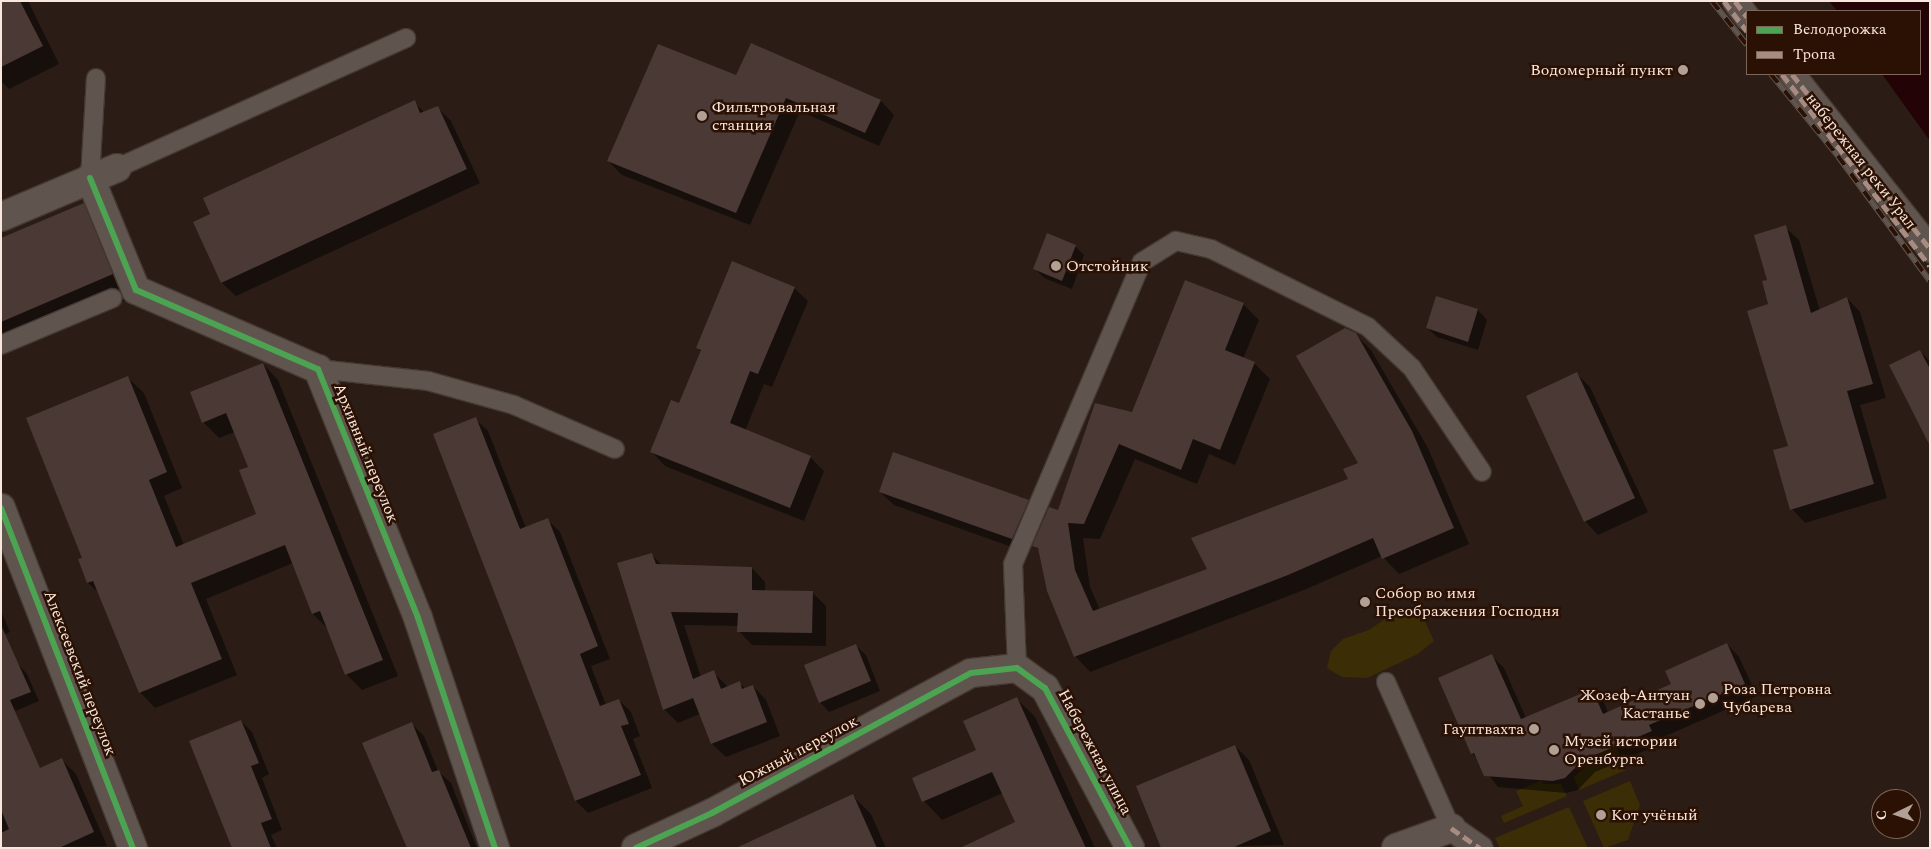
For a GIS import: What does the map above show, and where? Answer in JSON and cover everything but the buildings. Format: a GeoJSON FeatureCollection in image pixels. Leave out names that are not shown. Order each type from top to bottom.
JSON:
{"type":"FeatureCollection","features":[{"type":"Feature","properties":{"kind":"street"},"geometry":{"type":"LineString","coordinates":[[1735,1],[1746,16]]}},
{"type":"Feature","properties":{"kind":"street","name":"набережная реки Урал"},"geometry":{"type":"LineString","coordinates":[[1793,75],[1930,249]]}},
{"type":"Feature","properties":{"kind":"street"},"geometry":{"type":"LineString","coordinates":[[1,217],[117,168]]}},
{"type":"Feature","properties":{"kind":"street","name":"Архивный переулок"},"geometry":{"type":"LineString","coordinates":[[90,178],[136,290],[318,370],[418,618],[495,848]]}},
{"type":"Feature","properties":{"kind":"street","name":"Алексеевский переулок"},"geometry":{"type":"LineString","coordinates":[[1,508],[133,848]]}},
{"type":"Feature","properties":{"kind":"street","name":"Южный переулок"},"geometry":{"type":"LineString","coordinates":[[636,848],[712,813],[971,673],[1017,668]]}},
{"type":"Feature","properties":{"kind":"street","name":"Набережная улица"},"geometry":{"type":"LineString","coordinates":[[1017,668],[1045,688],[1130,848]]}},
{"type":"Feature","properties":{"kind":"street"},"geometry":{"type":"LineString","coordinates":[[1396,848],[1450,828],[1480,848]]}},
{"type":"Feature","properties":{"kind":"lane"},"geometry":{"type":"LineString","coordinates":[[117,168],[406,38]]}},
{"type":"Feature","properties":{"kind":"lane"},"geometry":{"type":"LineString","coordinates":[[90,178],[96,78]]}},
{"type":"Feature","properties":{"kind":"lane"},"geometry":{"type":"LineString","coordinates":[[1017,668],[1013,564],[1142,262],[1176,241],[1211,249],[1368,327],[1412,368],[1482,472]]}},
{"type":"Feature","properties":{"kind":"lane"},"geometry":{"type":"LineString","coordinates":[[1,345],[113,298]]}},
{"type":"Feature","properties":{"kind":"lane"},"geometry":{"type":"LineString","coordinates":[[318,370],[428,381],[514,405],[616,449]]}},
{"type":"Feature","properties":{"kind":"lane"},"geometry":{"type":"LineString","coordinates":[[1386,682],[1450,828]]}},
{"type":"Feature","properties":{"kind":"shaded area"},"geometry":{"type":"Polygon","coordinates":[[[1829,1],[1930,1],[1930,141],[1883,75],[1921,75],[1921,10],[1836,10],[1829,1]]]}},
{"type":"Feature","properties":{"kind":"shaded area"},"geometry":{"type":"Polygon","coordinates":[[[1408,612],[1422,615],[1434,641],[1418,654],[1367,678],[1342,677],[1327,668],[1331,651],[1343,639],[1369,630],[1388,617],[1408,612]]]}},
{"type":"Feature","properties":{"kind":"shaded area"},"geometry":{"type":"Polygon","coordinates":[[[1616,746],[1626,770],[1579,790],[1574,777],[1585,766],[1583,760],[1616,746]]]}},
{"type":"Feature","properties":{"kind":"shaded area"},"geometry":{"type":"Polygon","coordinates":[[[1542,780],[1543,784],[1561,784],[1567,796],[1504,823],[1501,816],[1523,806],[1516,791],[1542,780]]]}},
{"type":"Feature","properties":{"kind":"shaded area"},"geometry":{"type":"Polygon","coordinates":[[[1630,781],[1640,805],[1628,840],[1604,848],[1583,801],[1630,781]]]}},
{"type":"Feature","properties":{"kind":"shaded area"},"geometry":{"type":"Polygon","coordinates":[[[1569,807],[1588,848],[1500,848],[1495,838],[1569,807]]]}},
{"type":"Feature","properties":{"kind":"railway"},"geometry":{"type":"LineString","coordinates":[[1712,1],[1746,44]]}},
{"type":"Feature","properties":{"kind":"railway"},"geometry":{"type":"LineString","coordinates":[[1772,75],[1838,156],[1930,281]]}},
{"type":"Feature","properties":{"kind":"marked path"},"geometry":{"type":"LineString","coordinates":[[1724,1],[1746,30]]}},
{"type":"Feature","properties":{"kind":"marked path"},"geometry":{"type":"LineString","coordinates":[[1735,1],[1746,16]]}},
{"type":"Feature","properties":{"kind":"marked path"},"geometry":{"type":"LineString","coordinates":[[1783,75],[1930,266]]}},
{"type":"Feature","properties":{"kind":"marked path"},"geometry":{"type":"LineString","coordinates":[[1793,75],[1930,249]]}},
{"type":"Feature","properties":{"kind":"marked path"},"geometry":{"type":"LineString","coordinates":[[1451,828],[1480,848]]}},
{"type":"Feature","properties":{"kind":"cycle path"},"geometry":{"type":"LineString","coordinates":[[90,178],[136,290],[318,369],[418,618],[495,848]]}},
{"type":"Feature","properties":{"kind":"cycle path"},"geometry":{"type":"LineString","coordinates":[[1,508],[133,848]]}},
{"type":"Feature","properties":{"kind":"cycle path"},"geometry":{"type":"LineString","coordinates":[[636,848],[712,813],[971,673],[1017,668],[1045,688],[1130,848]]}},
{"type":"Feature","properties":{"kind":"place","name":"Водомерный пункт"},"geometry":{"type":"Point","coordinates":[1683,70]}},
{"type":"Feature","properties":{"kind":"place","name":"Фильтровальная станция"},"geometry":{"type":"Point","coordinates":[702,116]}},
{"type":"Feature","properties":{"kind":"place","name":"Отстойник"},"geometry":{"type":"Point","coordinates":[1056,266]}},
{"type":"Feature","properties":{"kind":"place","name":"Собор во имя Преображения Господня"},"geometry":{"type":"Point","coordinates":[1365,602]}},
{"type":"Feature","properties":{"kind":"place","name":"Роза Петровна Чубарева"},"geometry":{"type":"Point","coordinates":[1713,698]}},
{"type":"Feature","properties":{"kind":"place","name":"Жозеф-Антуан Кастанье"},"geometry":{"type":"Point","coordinates":[1700,704]}},
{"type":"Feature","properties":{"kind":"place","name":"Гауптвахта"},"geometry":{"type":"Point","coordinates":[1534,729]}},
{"type":"Feature","properties":{"kind":"place","name":"Музей истории Оренбурга"},"geometry":{"type":"Point","coordinates":[1554,750]}},
{"type":"Feature","properties":{"kind":"place","name":"Кот учёный"},"geometry":{"type":"Point","coordinates":[1601,815]}}]}
